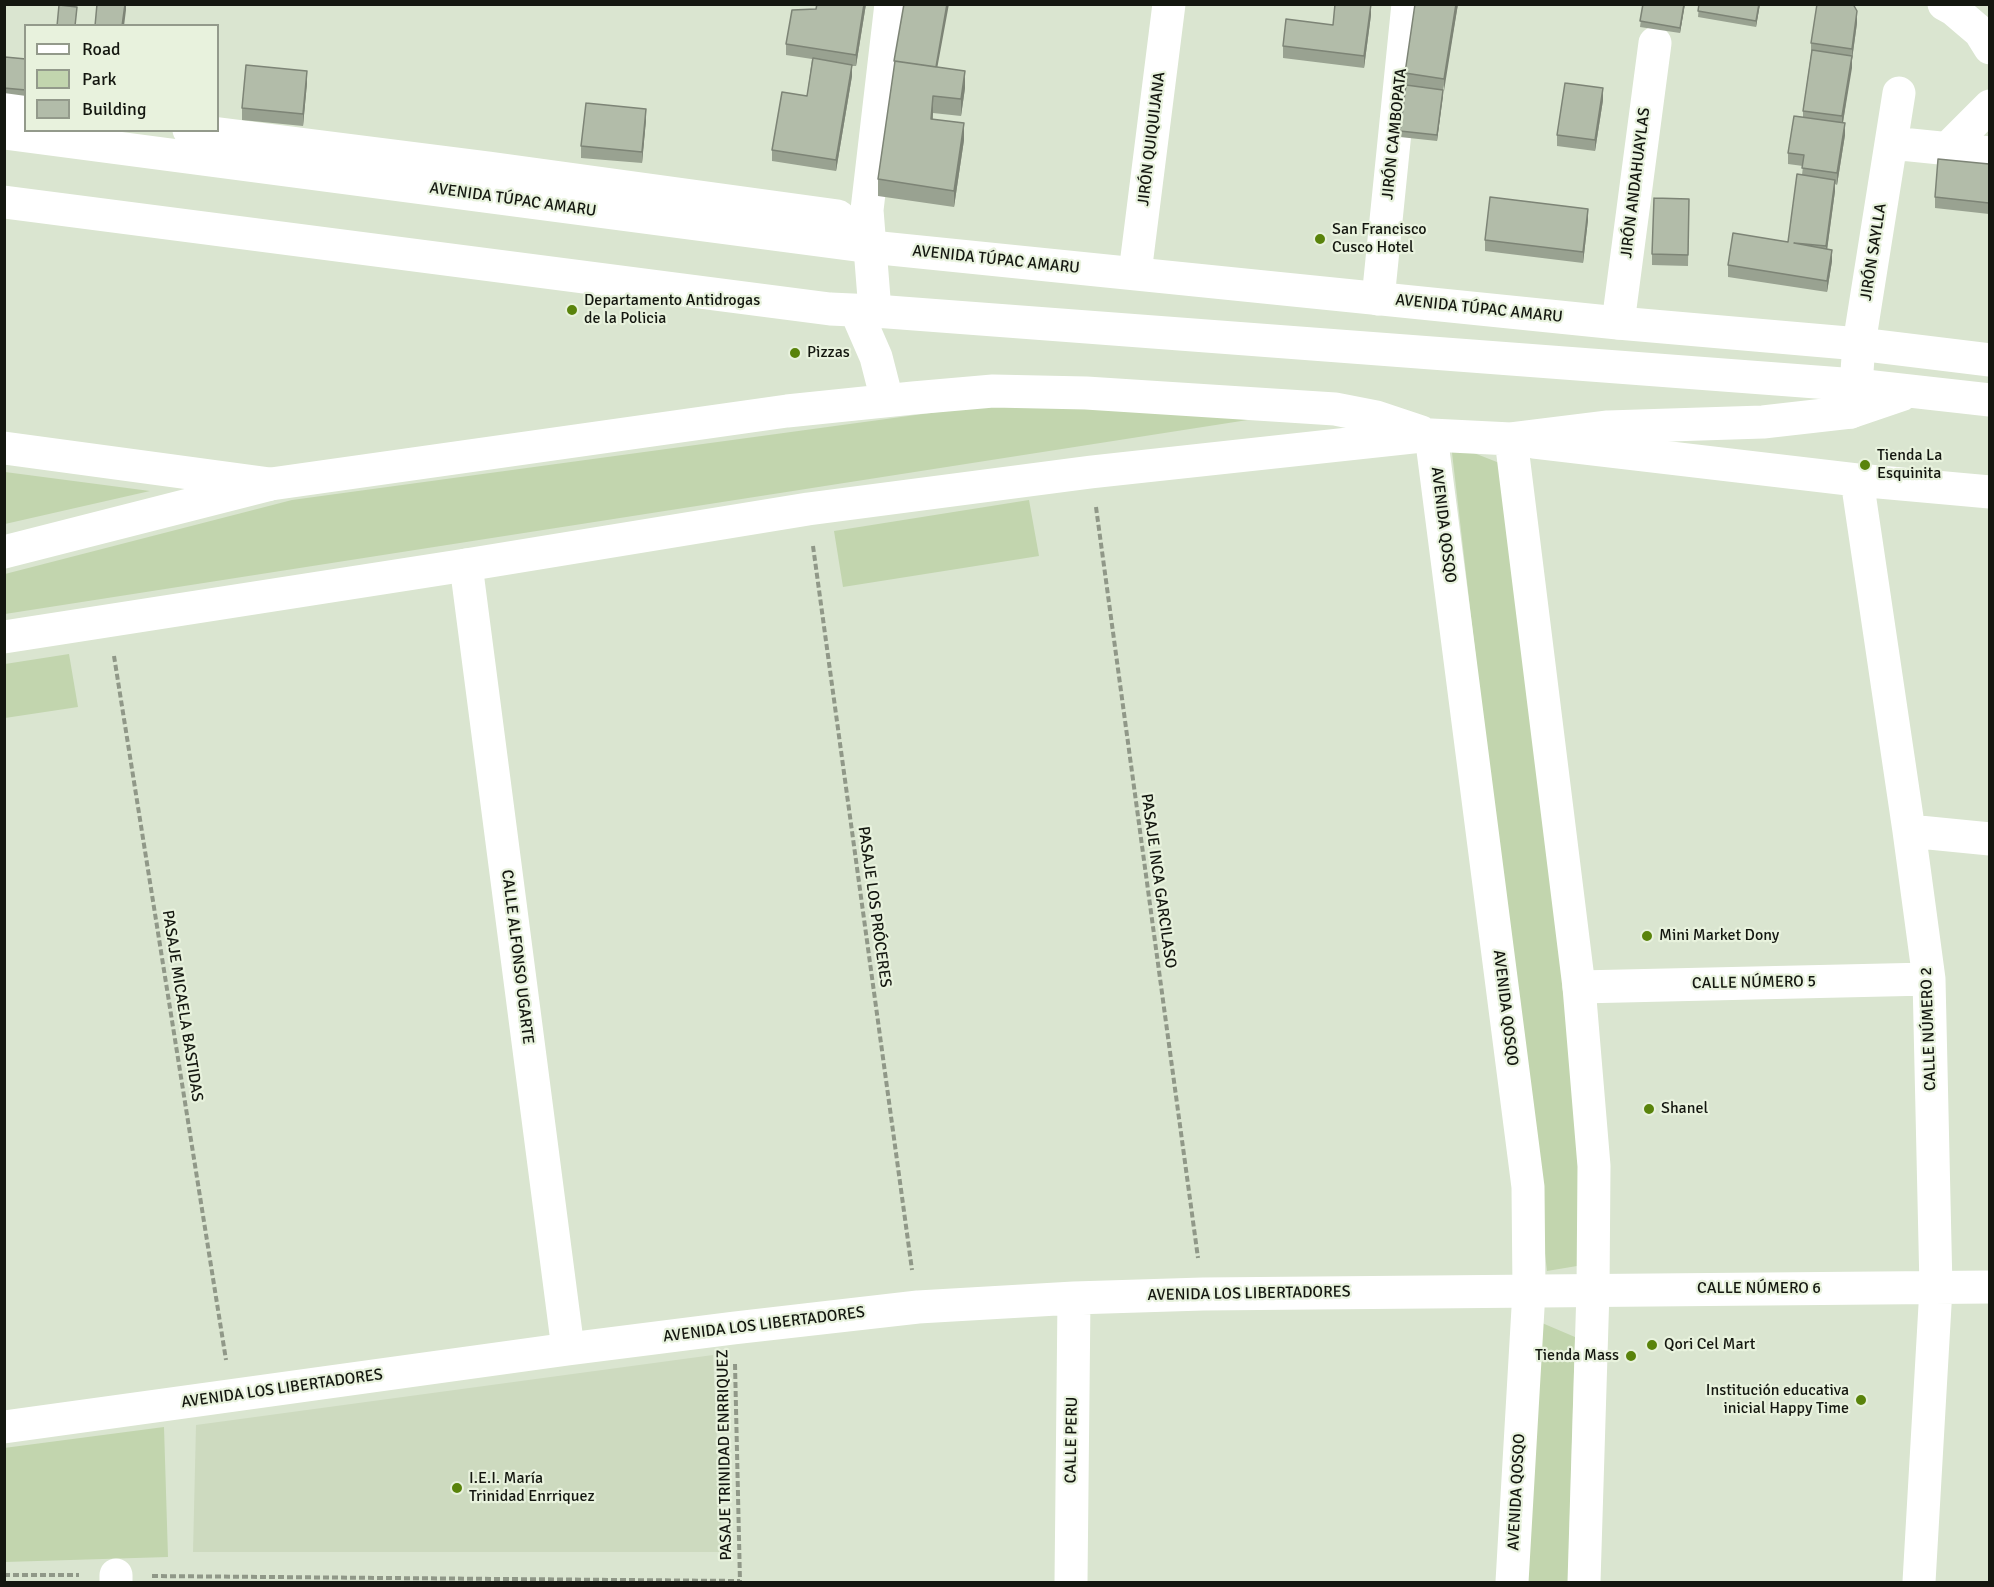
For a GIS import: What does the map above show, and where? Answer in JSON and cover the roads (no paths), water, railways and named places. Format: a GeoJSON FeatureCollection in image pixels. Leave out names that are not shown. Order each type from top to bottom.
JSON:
{"type":"FeatureCollection","features":[{"type":"Feature","properties":{"kind":"street"},"geometry":{"type":"LineString","coordinates":[[887,400],[865,311],[871,247],[867,210],[891,4]]}},
{"type":"Feature","properties":{"kind":"street","name":"JIRÓN QUIQUIJANA"},"geometry":{"type":"LineString","coordinates":[[1135,273],[1169,4]]}},
{"type":"Feature","properties":{"kind":"street","name":"JIRÓN CAMBOPATA"},"geometry":{"type":"LineString","coordinates":[[1378,299],[1408,4]]}},
{"type":"Feature","properties":{"kind":"street"},"geometry":{"type":"LineString","coordinates":[[1944,4],[1980,32],[1989,48]]}},
{"type":"Feature","properties":{"kind":"street","name":"JIRÓN ANDAHUAYLAS"},"geometry":{"type":"LineString","coordinates":[[1618,323],[1655,43]]}},
{"type":"Feature","properties":{"kind":"street","name":"JIRÓN SAYLLA"},"geometry":{"type":"LineString","coordinates":[[1853,399],[1859,344],[1899,93]]}},
{"type":"Feature","properties":{"kind":"street"},"geometry":{"type":"LineString","coordinates":[[1948,148],[1989,106]]}},
{"type":"Feature","properties":{"kind":"street"},"geometry":{"type":"LineString","coordinates":[[4,108],[24,110]]}},
{"type":"Feature","properties":{"kind":"street"},"geometry":{"type":"LineString","coordinates":[[205,132],[838,216],[871,247]]}},
{"type":"Feature","properties":{"kind":"street","name":"AVENIDA TÚPAC AMARU"},"geometry":{"type":"LineString","coordinates":[[4,133],[871,247],[1618,323],[1859,344],[1989,360]]}},
{"type":"Feature","properties":{"kind":"street"},"geometry":{"type":"LineString","coordinates":[[1891,143],[1989,153]]}},
{"type":"Feature","properties":{"kind":"street"},"geometry":{"type":"LineString","coordinates":[[4,202],[818,308],[1853,399]]}},
{"type":"Feature","properties":{"kind":"street"},"geometry":{"type":"LineString","coordinates":[[4,552],[271,484],[787,411],[993,391],[1086,393],[1335,409],[1376,417],[1431,435]]}},
{"type":"Feature","properties":{"kind":"street"},"geometry":{"type":"LineString","coordinates":[[1511,440],[1608,427],[1763,422],[1853,399],[1910,392],[1989,400]]}},
{"type":"Feature","properties":{"kind":"street"},"geometry":{"type":"LineString","coordinates":[[4,637],[808,509],[1091,472],[1431,435],[1511,440],[1857,480],[1989,492]]}},
{"type":"Feature","properties":{"kind":"street","name":"AVENIDA QOSQO"},"geometry":{"type":"LineString","coordinates":[[1431,435],[1528,1186],[1529,1291],[1512,1582]]}},
{"type":"Feature","properties":{"kind":"street"},"geometry":{"type":"LineString","coordinates":[[1511,440],[1579,987],[1594,1166],[1593,1290],[1584,1582]]}},
{"type":"Feature","properties":{"kind":"street"},"geometry":{"type":"LineString","coordinates":[[4,448],[271,484]]}},
{"type":"Feature","properties":{"kind":"street","name":"CALLE NÚMERO 2"},"geometry":{"type":"LineString","coordinates":[[1857,480],[1929,979],[1936,1288],[1919,1582]]}},
{"type":"Feature","properties":{"kind":"street","name":"CALLE ALFONSO UGARTE"},"geometry":{"type":"LineString","coordinates":[[466,565],[568,1349]]}},
{"type":"Feature","properties":{"kind":"street"},"geometry":{"type":"LineString","coordinates":[[1909,831],[1989,839]]}},
{"type":"Feature","properties":{"kind":"street","name":"CALLE NÚMERO 5"},"geometry":{"type":"LineString","coordinates":[[1579,987],[1929,979]]}},
{"type":"Feature","properties":{"kind":"street","name":"CALLE NÚMERO 6"},"geometry":{"type":"LineString","coordinates":[[1529,1291],[1989,1287]]}},
{"type":"Feature","properties":{"kind":"street","name":"AVENIDA LOS LIBERTADORES"},"geometry":{"type":"LineString","coordinates":[[4,1427],[568,1349],[918,1307],[1074,1298],[1203,1294],[1529,1291]]}},
{"type":"Feature","properties":{"kind":"street","name":"CALLE PERU"},"geometry":{"type":"LineString","coordinates":[[1071,1582],[1074,1298]]}},
{"type":"Feature","properties":{"kind":"place","name":"San Francisco Cusco Hotel"},"geometry":{"type":"Point","coordinates":[1320,239]}},
{"type":"Feature","properties":{"kind":"place","name":"Departamento Antidrogas de la Policia"},"geometry":{"type":"Point","coordinates":[572,310]}},
{"type":"Feature","properties":{"kind":"place","name":"Pizzas"},"geometry":{"type":"Point","coordinates":[795,353]}},
{"type":"Feature","properties":{"kind":"place","name":"Tienda La Esquinita"},"geometry":{"type":"Point","coordinates":[1865,465]}},
{"type":"Feature","properties":{"kind":"place","name":"Mini Market Dony"},"geometry":{"type":"Point","coordinates":[1647,936]}},
{"type":"Feature","properties":{"kind":"place","name":"Shanel"},"geometry":{"type":"Point","coordinates":[1649,1109]}},
{"type":"Feature","properties":{"kind":"place","name":"Qori Cel Mart"},"geometry":{"type":"Point","coordinates":[1652,1345]}},
{"type":"Feature","properties":{"kind":"place","name":"Tienda Mass"},"geometry":{"type":"Point","coordinates":[1631,1356]}},
{"type":"Feature","properties":{"kind":"place","name":"Institución educativa inicial Happy Time"},"geometry":{"type":"Point","coordinates":[1861,1400]}},
{"type":"Feature","properties":{"kind":"place","name":"I.E.I. María Trinidad Enrriquez"},"geometry":{"type":"Point","coordinates":[457,1488]}}]}
